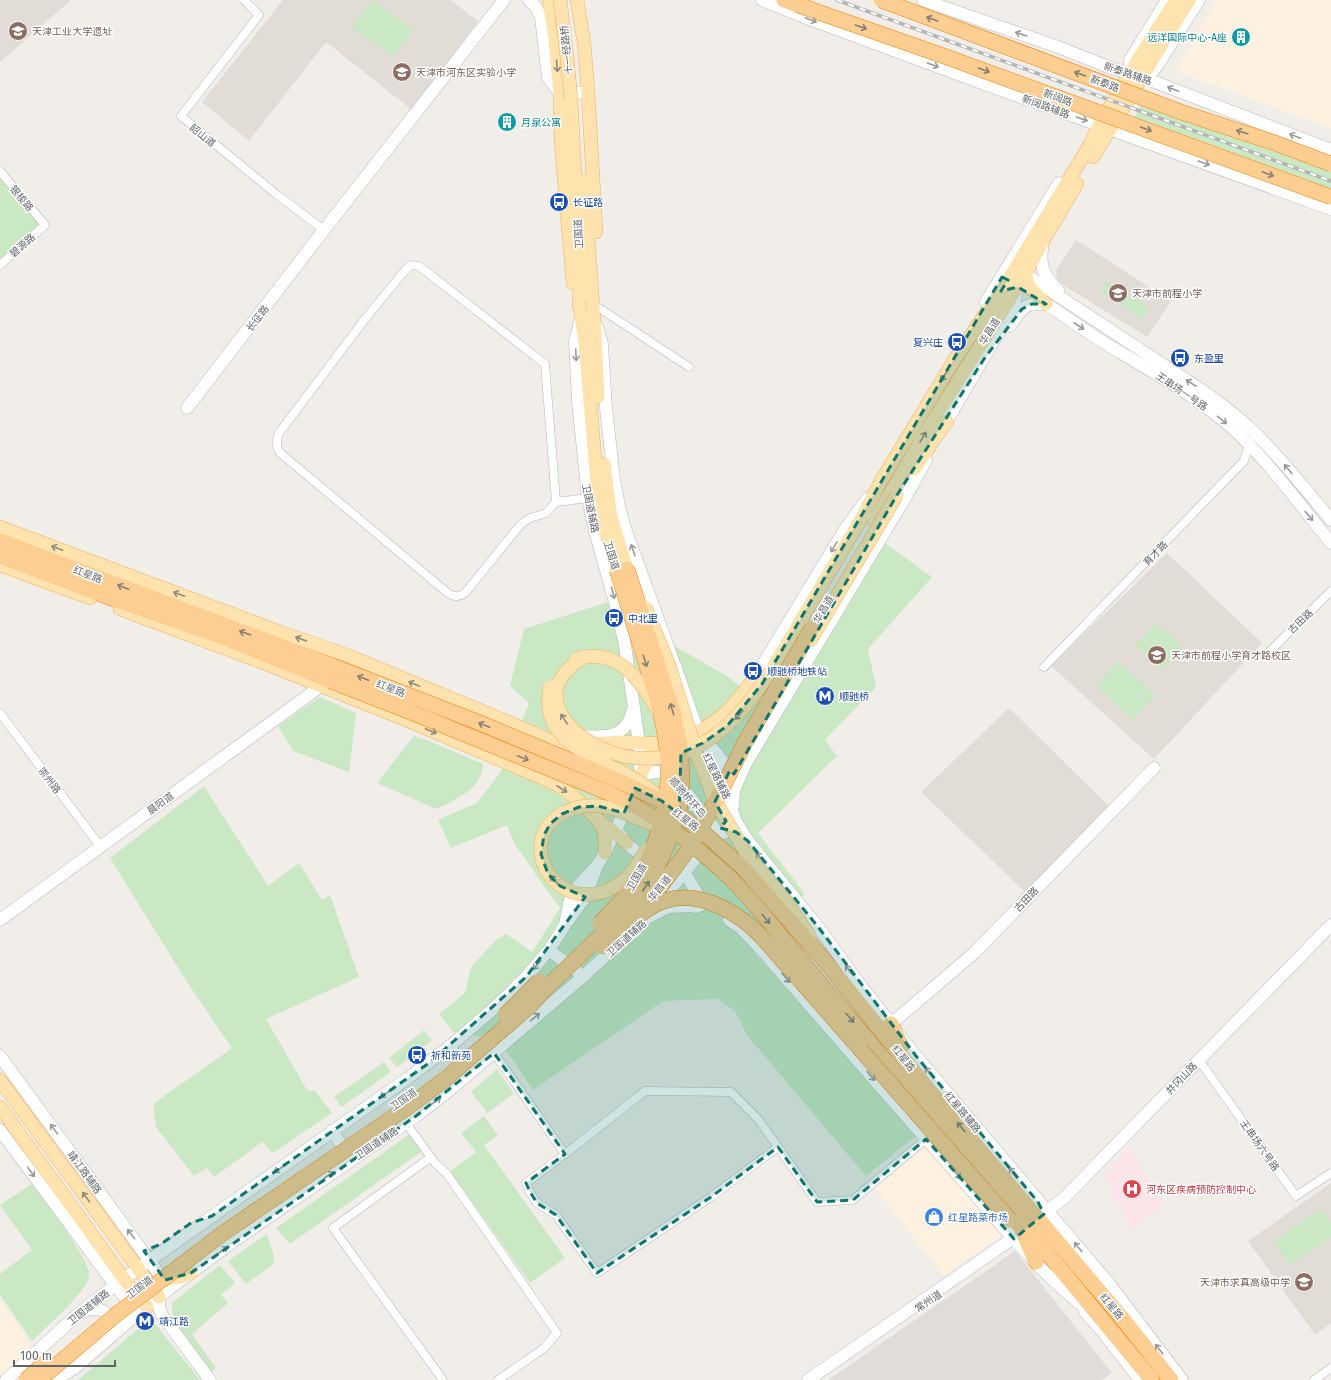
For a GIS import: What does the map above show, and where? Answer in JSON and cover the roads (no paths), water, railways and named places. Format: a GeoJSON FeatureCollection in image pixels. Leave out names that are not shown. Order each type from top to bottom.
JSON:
{"type":"FeatureCollection","features":[{"type":"Feature","properties":{"kind":"highway","name":"新阔路"},"geometry":{"type":"LineString","coordinates":[[784,0],[941,55],[1331,197]]}},
{"type":"Feature","properties":{"kind":"highway","name":"新泰路"},"geometry":{"type":"LineString","coordinates":[[881,0],[1182,112],[1331,164]]}},
{"type":"Feature","properties":{"kind":"highway","name":"红星路"},"geometry":{"type":"LineString","coordinates":[[0,541],[295,658],[326,683],[416,714],[614,795],[639,808],[678,834],[729,877],[758,909],[866,1038],[928,1109],[1012,1216]]}},
{"type":"Feature","properties":{"kind":"highway","name":"红星路"},"geometry":{"type":"LineString","coordinates":[[0,556],[119,601],[220,636],[295,658],[315,652],[335,659],[480,723],[610,777],[662,801],[704,833],[743,868],[825,961],[887,1028],[912,1069],[1105,1323],[1152,1380]]}},
{"type":"Feature","properties":{"kind":"highway","name":"卫国道"},"geometry":{"type":"LineString","coordinates":[[26,1380],[91,1324],[217,1228],[421,1087],[479,1040],[622,900],[640,872],[658,831],[667,800],[668,774],[666,739],[661,716],[622,570]]}},
{"type":"Feature","properties":{"kind":"highway","name":"卫国道"},"geometry":{"type":"LineString","coordinates":[[39,1380],[117,1314],[222,1234],[394,1117],[449,1076],[531,1004],[624,913],[640,895],[652,877],[670,837],[680,805],[682,769],[678,731],[662,676],[622,570]]}},
{"type":"Feature","properties":{"kind":"highway","name":"华昌道"},"geometry":{"type":"LineString","coordinates":[[625,928],[658,890],[690,847],[745,742],[812,628]]}},
{"type":"Feature","properties":{"kind":"highway"},"geometry":{"type":"LineString","coordinates":[[295,658],[304,679]]}},
{"type":"Feature","properties":{"kind":"highway"},"geometry":{"type":"LineString","coordinates":[[625,928],[648,908],[664,901],[675,899],[689,898],[708,901],[743,919],[761,936],[1012,1216],[1032,1226],[1036,1262]]}},
{"type":"Feature","properties":{"kind":"highway","name":"卫国道"},"geometry":{"type":"LineString","coordinates":[[531,1004],[554,989],[625,928]]}},
{"type":"Feature","properties":{"kind":"highway","name":"红星路"},"geometry":{"type":"LineString","coordinates":[[1032,1226],[1056,1239],[1141,1334],[1171,1380]]}},
{"type":"Feature","properties":{"kind":"main road"},"geometry":{"type":"LineString","coordinates":[[548,0],[555,39],[574,97],[599,282],[593,302]]}},
{"type":"Feature","properties":{"kind":"main road","name":"十一经路桥"},"geometry":{"type":"LineString","coordinates":[[560,0],[574,97]]}},
{"type":"Feature","properties":{"kind":"main road","name":"十一经路桥"},"geometry":{"type":"LineString","coordinates":[[568,0],[574,39],[574,97]]}},
{"type":"Feature","properties":{"kind":"main road"},"geometry":{"type":"LineString","coordinates":[[577,0],[584,43],[574,97],[561,142],[572,280],[579,303]]}},
{"type":"Feature","properties":{"kind":"main road","name":"华昌道"},"geometry":{"type":"LineString","coordinates":[[812,628],[924,435],[960,377],[1017,276],[1043,240],[1104,127],[1136,75],[1176,0]]}},
{"type":"Feature","properties":{"kind":"main road","name":"华昌道"},"geometry":{"type":"LineString","coordinates":[[1136,75],[1189,0]]}},
{"type":"Feature","properties":{"kind":"main road","name":"卫国道"},"geometry":{"type":"LineString","coordinates":[[574,97],[586,282],[593,302],[594,320],[590,341]]}},
{"type":"Feature","properties":{"kind":"main road","name":"华昌道"},"geometry":{"type":"LineString","coordinates":[[584,657],[566,671],[560,680],[556,697],[558,707],[564,720],[575,732],[604,750],[627,756],[665,757],[689,750],[703,743],[727,726],[749,702],[770,672],[870,504],[881,481],[953,362],[997,297],[1017,276],[1027,249],[1091,143],[1104,127]]}},
{"type":"Feature","properties":{"kind":"main road"},"geometry":{"type":"LineString","coordinates":[[1017,276],[1046,304]]}},
{"type":"Feature","properties":{"kind":"main road","name":"卫国道"},"geometry":{"type":"LineString","coordinates":[[586,282],[579,303],[581,316],[590,341],[607,490],[622,570]]}},
{"type":"Feature","properties":{"kind":"main road","name":"华昌道"},"geometry":{"type":"LineString","coordinates":[[724,829],[726,795],[731,781],[755,735],[897,496],[947,421]]}},
{"type":"Feature","properties":{"kind":"main road"},"geometry":{"type":"LineString","coordinates":[[0,527],[315,652]]}},
{"type":"Feature","properties":{"kind":"main road"},"geometry":{"type":"LineString","coordinates":[[0,565],[264,662],[304,679],[326,683],[561,787],[578,800],[596,818],[604,830],[606,843],[605,853]]}},
{"type":"Feature","properties":{"kind":"main road"},"geometry":{"type":"LineString","coordinates":[[622,570],[650,616],[669,665],[697,754],[724,829],[788,904],[825,961]]}},
{"type":"Feature","properties":{"kind":"main road"},"geometry":{"type":"LineString","coordinates":[[661,716],[640,683],[624,666],[612,660],[601,657],[584,657],[572,660],[558,671],[549,692],[548,706],[551,718],[561,734],[572,744],[590,756],[633,778],[653,792],[662,801]]}},
{"type":"Feature","properties":{"kind":"main road"},"geometry":{"type":"LineString","coordinates":[[335,659],[508,722],[566,746],[611,740],[639,744],[664,744]]}},
{"type":"Feature","properties":{"kind":"main road"},"geometry":{"type":"LineString","coordinates":[[641,776],[649,755],[656,748],[684,738],[715,722],[741,696],[757,674]]}},
{"type":"Feature","properties":{"kind":"main road"},"geometry":{"type":"LineString","coordinates":[[658,831],[633,870],[616,885],[602,892],[577,894],[568,891],[554,881],[548,874],[542,860],[542,840],[550,824],[562,814],[579,807],[598,806],[611,808],[678,834]]}},
{"type":"Feature","properties":{"kind":"main road"},"geometry":{"type":"LineString","coordinates":[[596,818],[617,829],[627,843]]}},
{"type":"Feature","properties":{"kind":"main road"},"geometry":{"type":"LineString","coordinates":[[0,1080],[117,1240],[142,1310]]}},
{"type":"Feature","properties":{"kind":"main road"},"geometry":{"type":"LineString","coordinates":[[0,1107],[102,1247],[121,1264],[131,1276],[159,1297]]}},
{"type":"Feature","properties":{"kind":"main road"},"geometry":{"type":"LineString","coordinates":[[131,1276],[167,1284],[191,1273]]}},
{"type":"Feature","properties":{"kind":"street","name":"韶山道"},"geometry":{"type":"LineString","coordinates":[[244,0],[259,15],[181,116],[276,194],[324,230]]}},
{"type":"Feature","properties":{"kind":"street","name":"长征路"},"geometry":{"type":"LineString","coordinates":[[187,408],[504,0]]}},
{"type":"Feature","properties":{"kind":"street"},"geometry":{"type":"LineString","coordinates":[[529,0],[541,17]]}},
{"type":"Feature","properties":{"kind":"street"},"geometry":{"type":"LineString","coordinates":[[538,0],[548,77],[574,97]]}},
{"type":"Feature","properties":{"kind":"street","name":"新阔路辅路"},"geometry":{"type":"LineString","coordinates":[[762,0],[809,19],[961,75],[1331,209]]}},
{"type":"Feature","properties":{"kind":"street","name":"新泰路辅路"},"geometry":{"type":"LineString","coordinates":[[923,0],[1058,47],[1111,68],[1136,75],[1331,150]]}},
{"type":"Feature","properties":{"kind":"street"},"geometry":{"type":"LineString","coordinates":[[1167,0],[1130,60],[1136,75],[1152,72],[1158,66],[1199,0]]}},
{"type":"Feature","properties":{"kind":"street"},"geometry":{"type":"LineString","coordinates":[[953,362],[978,315],[1017,276],[1081,148],[1104,127]]}},
{"type":"Feature","properties":{"kind":"street","name":"银梭路"},"geometry":{"type":"LineString","coordinates":[[0,171],[45,225]]}},
{"type":"Feature","properties":{"kind":"street","name":"碧源路"},"geometry":{"type":"LineString","coordinates":[[0,265],[45,225]]}},
{"type":"Feature","properties":{"kind":"street"},"geometry":{"type":"LineString","coordinates":[[1043,240],[1041,257],[1042,266],[1046,276],[1053,285],[1112,326],[1128,342]]}},
{"type":"Feature","properties":{"kind":"street"},"geometry":{"type":"LineString","coordinates":[[556,502],[545,364],[419,266],[412,265],[402,273],[365,319],[276,438],[276,446],[279,452],[449,594],[454,596],[460,596],[465,593],[521,524],[530,518],[546,513],[556,502],[588,498]]}},
{"type":"Feature","properties":{"kind":"street","name":"王串场一号路"},"geometry":{"type":"LineString","coordinates":[[1017,276],[1128,342],[1200,388],[1221,404],[1253,431],[1276,455],[1331,520]]}},
{"type":"Feature","properties":{"kind":"street","name":"华昌道"},"geometry":{"type":"LineString","coordinates":[[733,813],[734,790],[746,763],[905,498],[947,421],[1007,318],[1015,302],[1017,276]]}},
{"type":"Feature","properties":{"kind":"street"},"geometry":{"type":"LineString","coordinates":[[593,302],[689,367]]}},
{"type":"Feature","properties":{"kind":"street"},"geometry":{"type":"LineString","coordinates":[[984,359],[1001,340],[1022,309],[1032,304],[1046,304]]}},
{"type":"Feature","properties":{"kind":"street","name":"王串场一号路"},"geometry":{"type":"LineString","coordinates":[[1046,304],[1197,401],[1229,426],[1268,467],[1331,543]]}},
{"type":"Feature","properties":{"kind":"street","name":"卫国道辅路"},"geometry":{"type":"LineString","coordinates":[[581,316],[575,340],[578,401],[588,498],[595,531],[626,645],[639,744],[641,776]]}},
{"type":"Feature","properties":{"kind":"street"},"geometry":{"type":"LineString","coordinates":[[594,320],[602,344],[606,408],[614,480],[619,506],[639,569],[699,731],[738,780]]}},
{"type":"Feature","properties":{"kind":"street","name":"育才路"},"geometry":{"type":"LineString","coordinates":[[1044,667],[1240,466],[1244,461],[1253,431]]}},
{"type":"Feature","properties":{"kind":"street","name":"华昌道"},"geometry":{"type":"LineString","coordinates":[[757,674],[845,530],[881,481]]}},
{"type":"Feature","properties":{"kind":"street","name":"古田路"},"geometry":{"type":"LineString","coordinates":[[1269,652],[1331,591]]}},
{"type":"Feature","properties":{"kind":"street"},"geometry":{"type":"LineString","coordinates":[[626,645],[664,634]]}},
{"type":"Feature","properties":{"kind":"street","name":"晨阳道"},"geometry":{"type":"LineString","coordinates":[[0,920],[301,695],[305,688],[304,679]]}},
{"type":"Feature","properties":{"kind":"street","name":"晨阳道"},"geometry":{"type":"LineString","coordinates":[[0,915],[326,683]]}},
{"type":"Feature","properties":{"kind":"street"},"geometry":{"type":"LineString","coordinates":[[533,732],[554,736],[611,740],[625,727],[632,716],[634,708]]}},
{"type":"Feature","properties":{"kind":"street","name":"崇州路"},"geometry":{"type":"LineString","coordinates":[[0,713],[99,845]]}},
{"type":"Feature","properties":{"kind":"street"},"geometry":{"type":"LineString","coordinates":[[492,757],[508,722]]}},
{"type":"Feature","properties":{"kind":"street","name":"红星路辅路"},"geometry":{"type":"LineString","coordinates":[[699,731],[706,754],[725,788],[736,822],[748,841],[819,928],[855,978],[887,1028],[936,1080],[1032,1226]]}},
{"type":"Feature","properties":{"kind":"street"},"geometry":{"type":"LineString","coordinates":[[352,1160],[332,1131],[408,1078],[448,1047],[492,1010],[526,978],[549,950],[565,925],[570,900],[578,886],[598,864],[605,853],[641,776],[579,745]]}},
{"type":"Feature","properties":{"kind":"street","name":"古田路"},"geometry":{"type":"LineString","coordinates":[[887,1028],[974,953],[1154,768]]}},
{"type":"Feature","properties":{"kind":"street","name":"顺驰桥环岛"},"geometry":{"type":"LineString","coordinates":[[641,776],[659,772],[671,776],[724,829]]}},
{"type":"Feature","properties":{"kind":"street"},"geometry":{"type":"LineString","coordinates":[[647,918],[679,875],[724,829],[733,813]]}},
{"type":"Feature","properties":{"kind":"street","name":"红星路辅路"},"geometry":{"type":"LineString","coordinates":[[724,829],[721,834],[730,830],[748,841]]}},
{"type":"Feature","properties":{"kind":"street"},"geometry":{"type":"LineString","coordinates":[[605,853],[614,847],[627,843],[636,852],[679,875],[698,895],[703,908]]}},
{"type":"Feature","properties":{"kind":"street"},"geometry":{"type":"LineString","coordinates":[[679,875],[685,897],[691,906]]}},
{"type":"Feature","properties":{"kind":"street"},"geometry":{"type":"LineString","coordinates":[[733,922],[779,880]]}},
{"type":"Feature","properties":{"kind":"street","name":"卫国道辅路"},"geometry":{"type":"LineString","coordinates":[[191,1273],[241,1236],[406,1123],[445,1094],[584,976],[647,918],[668,907],[691,906]]}},
{"type":"Feature","properties":{"kind":"street","name":"红星路辅路"},"geometry":{"type":"LineString","coordinates":[[691,906],[711,910],[733,922],[759,947],[926,1139],[1032,1226],[1111,1286],[1141,1334],[1182,1380]]}},
{"type":"Feature","properties":{"kind":"street","name":"井冈山路"},"geometry":{"type":"LineString","coordinates":[[1032,1226],[1064,1198],[1330,930]]}},
{"type":"Feature","properties":{"kind":"street"},"geometry":{"type":"LineString","coordinates":[[549,950],[584,976]]}},
{"type":"Feature","properties":{"kind":"street"},"geometry":{"type":"LineString","coordinates":[[448,1047],[471,1073]]}},
{"type":"Feature","properties":{"kind":"street"},"geometry":{"type":"LineString","coordinates":[[494,1053],[565,1154]]}},
{"type":"Feature","properties":{"kind":"street","name":"靖江路辅路"},"geometry":{"type":"LineString","coordinates":[[0,1056],[167,1284]]}},
{"type":"Feature","properties":{"kind":"street","name":"王串场六号路"},"geometry":{"type":"LineString","coordinates":[[1200,1061],[1296,1196],[1331,1173]]}},
{"type":"Feature","properties":{"kind":"street"},"geometry":{"type":"LineString","coordinates":[[778,1147],[711,1198],[597,1273],[556,1215],[538,1203],[530,1192],[526,1183],[645,1091],[731,1092],[758,1119],[778,1147],[816,1202],[853,1200],[926,1139]]}},
{"type":"Feature","properties":{"kind":"street"},"geometry":{"type":"LineString","coordinates":[[406,1123],[431,1157],[447,1174],[557,1333],[543,1349],[498,1380]]}},
{"type":"Feature","properties":{"kind":"street"},"geometry":{"type":"LineString","coordinates":[[0,1130],[131,1276]]}},
{"type":"Feature","properties":{"kind":"street","name":"卫国道辅路"},"geometry":{"type":"LineString","coordinates":[[6,1380],[78,1314],[131,1276],[150,1250],[191,1223],[212,1216],[332,1131]]}},
{"type":"Feature","properties":{"kind":"street"},"geometry":{"type":"LineString","coordinates":[[431,1157],[333,1228],[443,1380]]}},
{"type":"Feature","properties":{"kind":"street","name":"常州道"},"geometry":{"type":"LineString","coordinates":[[808,1380],[1032,1226]]}},
{"type":"Feature","properties":{"kind":"street","name":"常州道"},"geometry":{"type":"LineString","coordinates":[[812,1380],[1032,1226]]}},
{"type":"Feature","properties":{"kind":"street"},"geometry":{"type":"LineString","coordinates":[[117,1240],[130,1249],[147,1255]]}},
{"type":"Feature","properties":{"kind":"street"},"geometry":{"type":"LineString","coordinates":[[1036,1262],[1054,1282],[1078,1304],[1103,1332],[1140,1380]]}},
{"type":"Feature","properties":{"kind":"street"},"geometry":{"type":"LineString","coordinates":[[56,1380],[76,1367],[159,1297],[167,1284]]}},
{"type":"Feature","properties":{"kind":"street"},"geometry":{"type":"LineString","coordinates":[[159,1297],[159,1307],[162,1315],[210,1380]]}},
{"type":"Feature","properties":{"kind":"street"},"geometry":{"type":"LineString","coordinates":[[1078,1304],[1105,1323]]}},
{"type":"Feature","properties":{"kind":"street"},"geometry":{"type":"LineString","coordinates":[[78,1314],[94,1309],[106,1312],[110,1317],[112,1325],[105,1342]]}},
{"type":"Feature","properties":{"kind":"street"},"geometry":{"type":"LineString","coordinates":[[142,1310],[170,1334],[205,1380]]}},
{"type":"Feature","properties":{"kind":"street"},"geometry":{"type":"LineString","coordinates":[[1318,1379],[1331,1368]]}},
{"type":"Feature","properties":{"kind":"railway"},"geometry":{"type":"LineString","coordinates":[[837,0],[1331,181]]}},
{"type":"Feature","properties":{"kind":"place","name":"天津工业大学遗址"},"geometry":{"type":"Point","coordinates":[18,31]}},
{"type":"Feature","properties":{"kind":"place","name":"远洋国际中心-A座"},"geometry":{"type":"Point","coordinates":[1241,37]}},
{"type":"Feature","properties":{"kind":"place","name":"天津市河东区实验小学"},"geometry":{"type":"Point","coordinates":[402,72]}},
{"type":"Feature","properties":{"kind":"place","name":"月泉公寓"},"geometry":{"type":"Point","coordinates":[507,122]}},
{"type":"Feature","properties":{"kind":"place","name":"长征路"},"geometry":{"type":"Point","coordinates":[559,202]}},
{"type":"Feature","properties":{"kind":"place","name":"天津市前程小学"},"geometry":{"type":"Point","coordinates":[1118,293]}},
{"type":"Feature","properties":{"kind":"place","name":"复兴庄"},"geometry":{"type":"Point","coordinates":[957,342]}},
{"type":"Feature","properties":{"kind":"place","name":"东盈里"},"geometry":{"type":"Point","coordinates":[1180,358]}},
{"type":"Feature","properties":{"kind":"place","name":"中北里"},"geometry":{"type":"Point","coordinates":[614,618]}},
{"type":"Feature","properties":{"kind":"place","name":"天津市前程小学育才路校区"},"geometry":{"type":"Point","coordinates":[1157,655]}},
{"type":"Feature","properties":{"kind":"place","name":"顺驰桥地铁站"},"geometry":{"type":"Point","coordinates":[753,671]}},
{"type":"Feature","properties":{"kind":"place","name":"顺驰桥"},"geometry":{"type":"Point","coordinates":[825,696]}},
{"type":"Feature","properties":{"kind":"place","name":"祈和新苑"},"geometry":{"type":"Point","coordinates":[417,1055]}},
{"type":"Feature","properties":{"kind":"place","name":"河东区疾病预防控制中心"},"geometry":{"type":"Point","coordinates":[1132,1189]}},
{"type":"Feature","properties":{"kind":"place","name":"红星路菜市场"},"geometry":{"type":"Point","coordinates":[934,1217]}},
{"type":"Feature","properties":{"kind":"place","name":"天津市求真高级中学"},"geometry":{"type":"Point","coordinates":[1304,1282]}},
{"type":"Feature","properties":{"kind":"place","name":"靖江路"},"geometry":{"type":"Point","coordinates":[145,1321]}}]}
